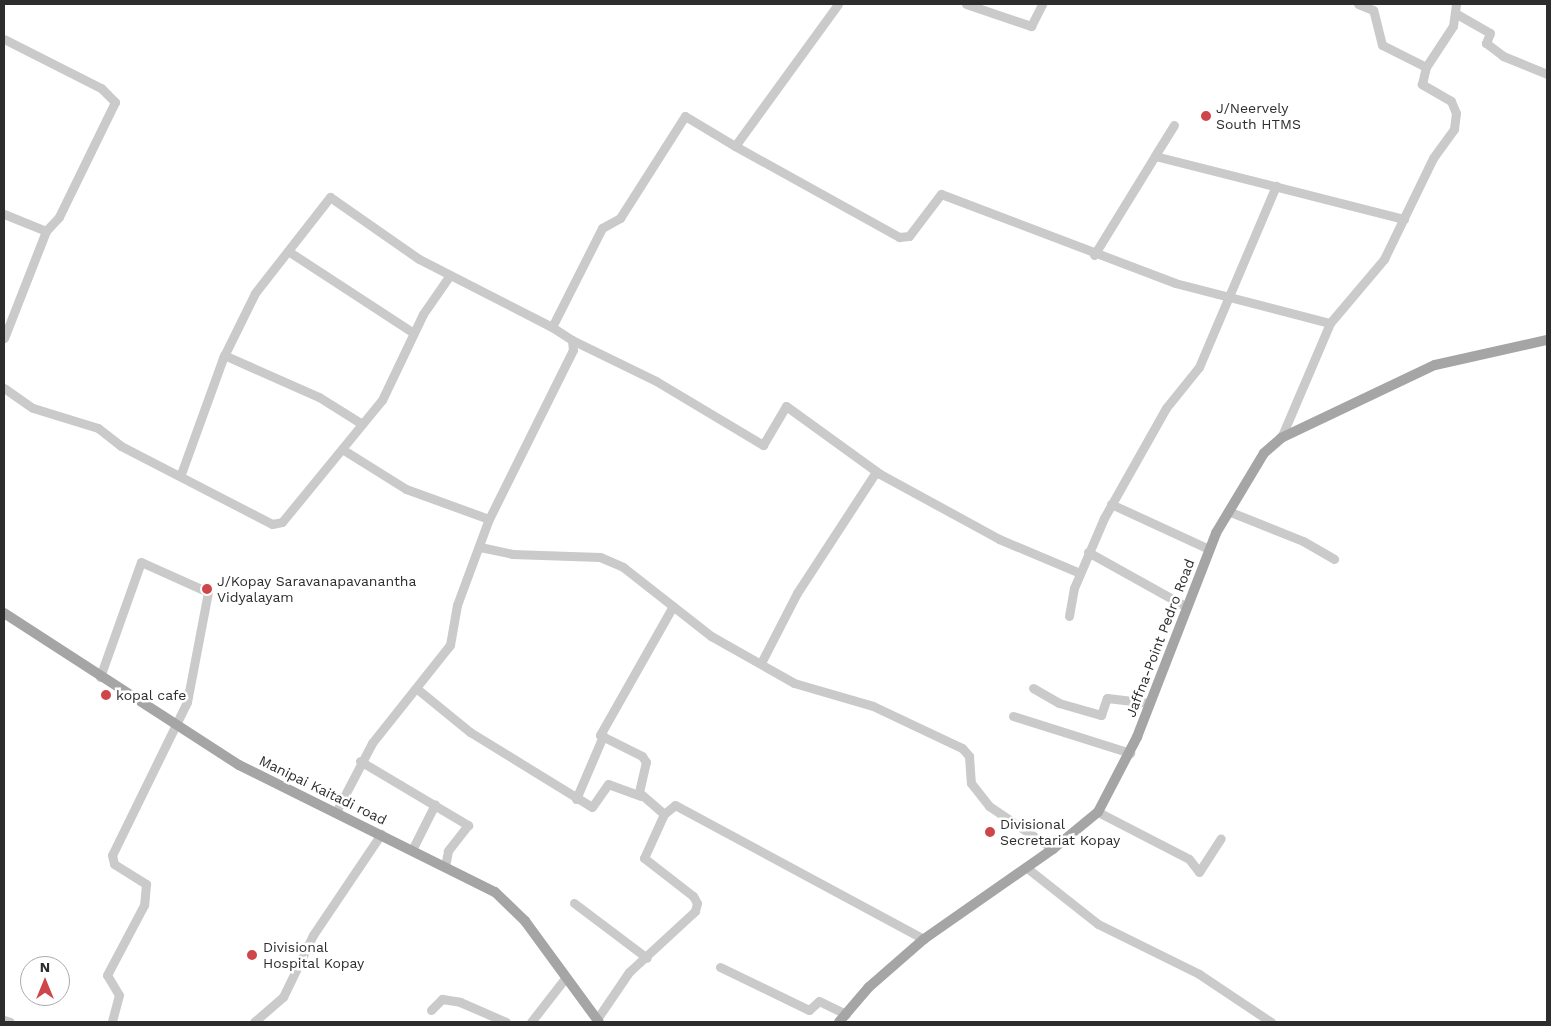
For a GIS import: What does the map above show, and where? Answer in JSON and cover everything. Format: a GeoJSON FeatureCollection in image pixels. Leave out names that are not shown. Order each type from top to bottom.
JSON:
{"type":"FeatureCollection","features":[{"type":"Feature","properties":{"kind":"main road","name":"Jaffna-Point Pedro Road"},"geometry":{"type":"LineString","coordinates":[[843,1018],[869,987],[924,939],[1027,868],[1098,812],[1130,753],[1209,549],[1250,472],[1281,438],[1435,365],[1547,340]]}},
{"type":"Feature","properties":{"kind":"main road","name":"Manipai Kaitadi road"},"geometry":{"type":"LineString","coordinates":[[4,613],[100,677],[239,764],[446,867],[511,905],[598,1020]]}},
{"type":"Feature","properties":{"kind":"street"},"geometry":{"type":"LineString","coordinates":[[735,146],[838,4]]}},
{"type":"Feature","properties":{"kind":"street"},"geometry":{"type":"LineString","coordinates":[[966,4],[1031,26],[1042,4]]}},
{"type":"Feature","properties":{"kind":"street"},"geometry":{"type":"LineString","coordinates":[[1358,4],[1373,10],[1382,45],[1426,68]]}},
{"type":"Feature","properties":{"kind":"street"},"geometry":{"type":"LineString","coordinates":[[1281,438],[1330,323],[1384,259],[1433,158],[1454,130],[1451,101],[1422,84],[1426,68],[1453,26],[1456,8],[1490,33],[1486,43],[1503,56],[1547,74]]}},
{"type":"Feature","properties":{"kind":"street"},"geometry":{"type":"LineString","coordinates":[[4,39],[101,88],[115,102],[59,216],[46,231],[4,338]]}},
{"type":"Feature","properties":{"kind":"street"},"geometry":{"type":"LineString","coordinates":[[552,328],[602,228],[620,218],[678,122],[691,116],[735,146],[899,237],[909,236],[941,194],[1094,255],[1175,283],[1330,323]]}},
{"type":"Feature","properties":{"kind":"street"},"geometry":{"type":"LineString","coordinates":[[1094,255],[1174,125]]}},
{"type":"Feature","properties":{"kind":"street"},"geometry":{"type":"LineString","coordinates":[[1156,156],[1404,219]]}},
{"type":"Feature","properties":{"kind":"street"},"geometry":{"type":"LineString","coordinates":[[1069,616],[1080,572],[1088,552],[1112,504],[1166,408],[1199,367],[1232,297],[1276,186]]}},
{"type":"Feature","properties":{"kind":"street"},"geometry":{"type":"LineString","coordinates":[[181,474],[224,355],[255,293],[334,197],[419,259],[572,340],[656,381],[763,445],[786,406],[876,472],[999,538],[1080,572]]}},
{"type":"Feature","properties":{"kind":"street"},"geometry":{"type":"LineString","coordinates":[[4,214],[46,231]]}},
{"type":"Feature","properties":{"kind":"street"},"geometry":{"type":"LineString","coordinates":[[288,251],[414,333]]}},
{"type":"Feature","properties":{"kind":"street"},"geometry":{"type":"LineString","coordinates":[[4,388],[33,408],[98,428],[121,446],[181,474],[272,524],[282,522],[301,503],[382,400],[414,333],[450,275]]}},
{"type":"Feature","properties":{"kind":"street"},"geometry":{"type":"LineString","coordinates":[[336,812],[360,761],[450,645],[457,604],[489,519],[573,350],[572,340]]}},
{"type":"Feature","properties":{"kind":"street"},"geometry":{"type":"LineString","coordinates":[[224,355],[319,397],[362,424]]}},
{"type":"Feature","properties":{"kind":"street"},"geometry":{"type":"LineString","coordinates":[[342,449],[406,489],[489,519]]}},
{"type":"Feature","properties":{"kind":"street"},"geometry":{"type":"LineString","coordinates":[[761,663],[797,593],[876,472]]}},
{"type":"Feature","properties":{"kind":"street"},"geometry":{"type":"LineString","coordinates":[[1112,504],[1209,549]]}},
{"type":"Feature","properties":{"kind":"street"},"geometry":{"type":"LineString","coordinates":[[1228,511],[1303,541],[1334,559]]}},
{"type":"Feature","properties":{"kind":"street"},"geometry":{"type":"LineString","coordinates":[[480,547],[512,554],[600,556],[623,567],[711,636],[794,683],[865,703],[962,748],[969,756],[974,788],[990,806],[1053,849]]}},
{"type":"Feature","properties":{"kind":"street"},"geometry":{"type":"LineString","coordinates":[[1088,552],[1187,607]]}},
{"type":"Feature","properties":{"kind":"street"},"geometry":{"type":"LineString","coordinates":[[100,677],[141,562],[205,589],[206,616],[188,678],[188,696],[112,856],[114,864],[146,884],[144,905],[107,975],[119,995],[112,1022]]}},
{"type":"Feature","properties":{"kind":"street"},"geometry":{"type":"LineString","coordinates":[[641,796],[638,787],[646,762],[642,756],[600,735],[673,606]]}},
{"type":"Feature","properties":{"kind":"street"},"geometry":{"type":"LineString","coordinates":[[416,688],[470,732],[534,768],[576,799],[592,807],[608,784],[641,796],[664,814]]}},
{"type":"Feature","properties":{"kind":"street"},"geometry":{"type":"LineString","coordinates":[[1033,688],[1059,703],[1101,715],[1107,698],[1150,703]]}},
{"type":"Feature","properties":{"kind":"street"},"geometry":{"type":"LineString","coordinates":[[1013,716],[1130,753]]}},
{"type":"Feature","properties":{"kind":"street"},"geometry":{"type":"LineString","coordinates":[[576,799],[603,736]]}},
{"type":"Feature","properties":{"kind":"street"},"geometry":{"type":"LineString","coordinates":[[360,761],[468,825],[448,851],[446,867]]}},
{"type":"Feature","properties":{"kind":"street"},"geometry":{"type":"LineString","coordinates":[[412,850],[435,804]]}},
{"type":"Feature","properties":{"kind":"street"},"geometry":{"type":"LineString","coordinates":[[598,1020],[629,972],[647,958],[695,911],[698,903],[669,873],[644,858],[664,814],[680,805],[924,939]]}},
{"type":"Feature","properties":{"kind":"street"},"geometry":{"type":"LineString","coordinates":[[1098,812],[1189,859],[1199,872],[1221,838]]}},
{"type":"Feature","properties":{"kind":"street"},"geometry":{"type":"LineString","coordinates":[[254,1022],[283,997],[313,935],[381,834]]}},
{"type":"Feature","properties":{"kind":"street"},"geometry":{"type":"LineString","coordinates":[[1027,868],[1098,924],[1199,974],[1271,1022]]}},
{"type":"Feature","properties":{"kind":"street"},"geometry":{"type":"LineString","coordinates":[[574,903],[647,958]]}},
{"type":"Feature","properties":{"kind":"street"},"geometry":{"type":"LineString","coordinates":[[720,967],[810,1010],[819,1001],[843,1018]]}},
{"type":"Feature","properties":{"kind":"street"},"geometry":{"type":"LineString","coordinates":[[531,1022],[566,977]]}},
{"type":"Feature","properties":{"kind":"street"},"geometry":{"type":"LineString","coordinates":[[431,1010],[442,999],[460,1002],[506,1022]]}},
{"type":"Feature","properties":{"kind":"street"},"geometry":{"type":"LineString","coordinates":[[4,1020],[10,1022]]}},
{"type":"Feature","properties":{"kind":"place","name":"J/Neervely South HTMS"},"geometry":{"type":"Point","coordinates":[1206,116]}},
{"type":"Feature","properties":{"kind":"place","name":"J/Kopay Saravanapavanantha Vidyalayam"},"geometry":{"type":"Point","coordinates":[207,589]}},
{"type":"Feature","properties":{"kind":"place","name":"kopal cafe"},"geometry":{"type":"Point","coordinates":[106,695]}},
{"type":"Feature","properties":{"kind":"place","name":"Divisional Secretariat Kopay"},"geometry":{"type":"Point","coordinates":[990,832]}},
{"type":"Feature","properties":{"kind":"place","name":"Divisional Hospital Kopay"},"geometry":{"type":"Point","coordinates":[252,955]}}]}
